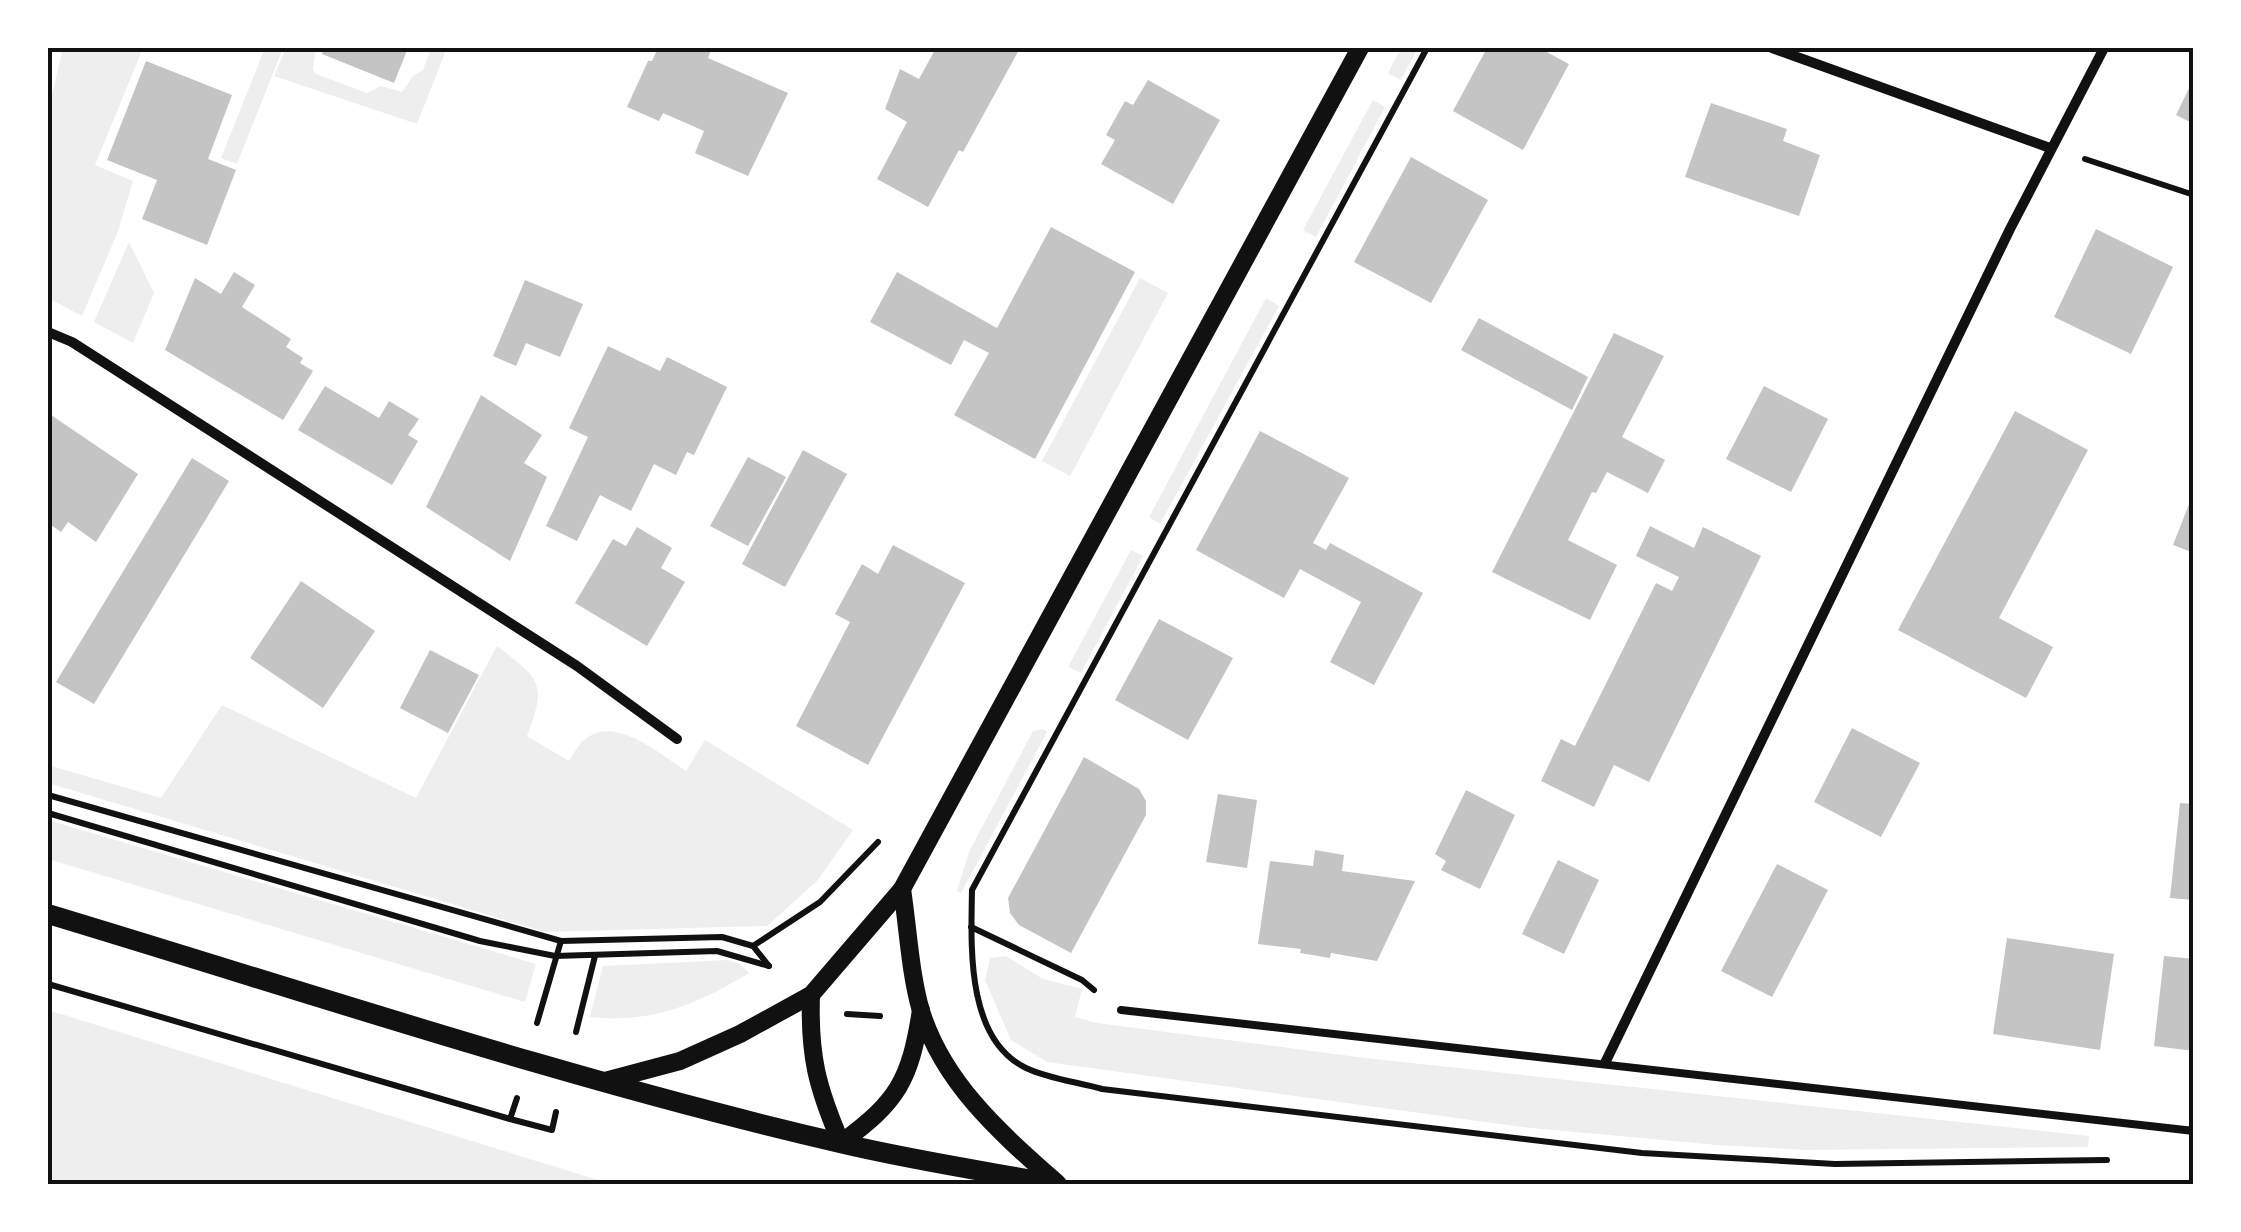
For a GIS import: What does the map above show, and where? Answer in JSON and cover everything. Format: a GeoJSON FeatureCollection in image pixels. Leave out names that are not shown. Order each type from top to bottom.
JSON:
{"type":"FeatureCollection","features":[{"type":"Feature","properties":{"kind":"main road"},"geometry":{"type":"LineString","coordinates":[[48,914],[605,1081],[841,1144],[1057,1184]]}},
{"type":"Feature","properties":{"kind":"street"},"geometry":{"type":"LineString","coordinates":[[605,1081],[680,1061],[740,1034],[812,994],[902,889],[1360,48]]}},
{"type":"Feature","properties":{"kind":"street"},"geometry":{"type":"LineString","coordinates":[[1772,48],[2050,148]]}},
{"type":"Feature","properties":{"kind":"street"},"geometry":{"type":"LineString","coordinates":[[1606,1064],[2050,148],[2104,48]]}},
{"type":"Feature","properties":{"kind":"street"},"geometry":{"type":"LineString","coordinates":[[48,332],[72,342],[576,666],[677,739]]}},
{"type":"Feature","properties":{"kind":"street"},"geometry":{"type":"LineString","coordinates":[[902,889],[921,1010],[940,1055],[962,1089],[998,1131],[1057,1184]]}},
{"type":"Feature","properties":{"kind":"street"},"geometry":{"type":"LineString","coordinates":[[812,994],[810,1042],[815,1075],[841,1144],[875,1118],[899,1090],[914,1055],[921,1010]]}},
{"type":"Feature","properties":{"kind":"lane"},"geometry":{"type":"LineString","coordinates":[[1120,1010],[2194,1131]]}},
{"type":"Feature","properties":{"kind":"path"},"geometry":{"type":"LineString","coordinates":[[1427,48],[972,890],[971,927],[979,997],[990,1036],[1004,1054],[1028,1069],[1102,1089],[1642,1153],[1835,1164],[2121,1160]]}},
{"type":"Feature","properties":{"kind":"path"},"geometry":{"type":"LineString","coordinates":[[2050,148],[2194,195]]}},
{"type":"Feature","properties":{"kind":"path"},"geometry":{"type":"LineString","coordinates":[[48,794],[560,941],[722,937],[753,946],[769,966]]}},
{"type":"Feature","properties":{"kind":"path"},"geometry":{"type":"LineString","coordinates":[[48,813],[480,941],[555,956],[717,951],[769,966],[838,1011],[858,1016],[921,1010],[979,997]]}},
{"type":"Feature","properties":{"kind":"path"},"geometry":{"type":"LineString","coordinates":[[753,946],[820,902],[888,829]]}},
{"type":"Feature","properties":{"kind":"path"},"geometry":{"type":"LineString","coordinates":[[971,927],[1082,980],[1120,1010]]}},
{"type":"Feature","properties":{"kind":"path"},"geometry":{"type":"LineString","coordinates":[[48,984],[395,1082],[510,1119],[560,941]]}},
{"type":"Feature","properties":{"kind":"shaded area"},"geometry":{"type":"Polygon","coordinates":[[[63,48],[143,48],[95,165],[133,181],[118,231],[82,316],[48,298],[48,112],[63,48]]]}},
{"type":"Feature","properties":{"kind":"shaded area"},"geometry":{"type":"Polygon","coordinates":[[[265,48],[283,48],[237,164],[221,158],[265,48]]]}},
{"type":"Feature","properties":{"kind":"shaded area"},"geometry":{"type":"Polygon","coordinates":[[[286,48],[316,48],[316,74],[367,93],[381,86],[402,92],[413,76],[423,70],[431,48],[447,48],[417,124],[274,76],[286,48]]]}},
{"type":"Feature","properties":{"kind":"shaded area"},"geometry":{"type":"Polygon","coordinates":[[[1401,48],[1418,48],[1401,80],[1388,73],[1401,48]]]}},
{"type":"Feature","properties":{"kind":"shaded area"},"geometry":{"type":"Polygon","coordinates":[[[1373,100],[1385,107],[1316,237],[1303,230],[1373,100]]]}},
{"type":"Feature","properties":{"kind":"shaded area"},"geometry":{"type":"Polygon","coordinates":[[[129,242],[154,293],[133,343],[94,322],[129,242]]]}},
{"type":"Feature","properties":{"kind":"shaded area"},"geometry":{"type":"Polygon","coordinates":[[[1140,278],[1168,293],[1070,476],[1042,461],[1140,278]]]}},
{"type":"Feature","properties":{"kind":"shaded area"},"geometry":{"type":"Polygon","coordinates":[[[1266,298],[1279,306],[1160,524],[1149,517],[1266,298]]]}},
{"type":"Feature","properties":{"kind":"shaded area"},"geometry":{"type":"Polygon","coordinates":[[[1131,550],[1143,556],[1081,673],[1068,667],[1131,550]]]}},
{"type":"Feature","properties":{"kind":"shaded area"},"geometry":{"type":"Polygon","coordinates":[[[497,646],[536,683],[537,704],[527,736],[569,761],[583,741],[608,731],[636,739],[686,771],[705,740],[853,830],[817,881],[767,926],[545,932],[48,783],[48,765],[161,798],[222,705],[416,798],[497,646]]]}},
{"type":"Feature","properties":{"kind":"shaded area"},"geometry":{"type":"Polygon","coordinates":[[[1033,731],[1047,732],[961,893],[957,891],[969,852],[1033,731]]]}},
{"type":"Feature","properties":{"kind":"shaded area"},"geometry":{"type":"Polygon","coordinates":[[[48,820],[536,964],[525,1002],[48,859],[48,820]]]}},
{"type":"Feature","properties":{"kind":"shaded area"},"geometry":{"type":"Polygon","coordinates":[[[1006,956],[1043,979],[1082,989],[1075,1017],[1097,1023],[1365,1058],[2089,1136],[2088,1147],[1805,1150],[1717,1145],[1522,1127],[1047,1062],[1011,1040],[985,980],[990,958],[1006,956]]]}},
{"type":"Feature","properties":{"kind":"shaded area"},"geometry":{"type":"Polygon","coordinates":[[[728,960],[749,973],[692,1002],[654,1014],[590,1017],[603,966],[728,960]]]}},
{"type":"Feature","properties":{"kind":"shaded area"},"geometry":{"type":"Polygon","coordinates":[[[48,1010],[611,1184],[48,1184],[48,1010]]]}},
{"type":"Feature","properties":{"kind":"building"},"geometry":{"type":"Polygon","coordinates":[[[324,48],[408,48],[394,83],[322,54],[324,48]]]}},
{"type":"Feature","properties":{"kind":"building"},"geometry":{"type":"Polygon","coordinates":[[[658,48],[712,48],[708,58],[788,93],[748,176],[695,153],[704,131],[663,113],[659,121],[627,107],[658,48]]]}},
{"type":"Feature","properties":{"kind":"building"},"geometry":{"type":"Polygon","coordinates":[[[936,48],[1020,48],[928,207],[877,179],[907,122],[885,109],[900,69],[919,79],[936,48]]]}},
{"type":"Feature","properties":{"kind":"building"},"geometry":{"type":"Polygon","coordinates":[[[1487,48],[1539,48],[1569,64],[1523,150],[1453,111],[1487,48]]]}},
{"type":"Feature","properties":{"kind":"building"},"geometry":{"type":"Polygon","coordinates":[[[146,61],[232,95],[208,159],[236,170],[207,245],[142,219],[157,180],[107,160],[146,61]]]}},
{"type":"Feature","properties":{"kind":"building"},"geometry":{"type":"Polygon","coordinates":[[[2194,78],[2194,124],[2176,115],[2194,78]]]}},
{"type":"Feature","properties":{"kind":"building"},"geometry":{"type":"Polygon","coordinates":[[[1148,80],[1220,120],[1173,204],[1101,164],[1115,140],[1106,135],[1125,101],[1133,105],[1148,80]]]}},
{"type":"Feature","properties":{"kind":"building"},"geometry":{"type":"Polygon","coordinates":[[[1711,103],[1787,129],[1783,141],[1820,155],[1799,216],[1685,177],[1711,103]]]}},
{"type":"Feature","properties":{"kind":"building"},"geometry":{"type":"Polygon","coordinates":[[[1411,157],[1488,200],[1431,303],[1354,262],[1411,157]]]}},
{"type":"Feature","properties":{"kind":"building"},"geometry":{"type":"Polygon","coordinates":[[[1051,227],[1135,272],[1035,459],[954,415],[989,353],[964,340],[951,365],[870,322],[897,272],[997,328],[1051,227]]]}},
{"type":"Feature","properties":{"kind":"building"},"geometry":{"type":"Polygon","coordinates":[[[2096,229],[2173,267],[2131,354],[2054,317],[2096,229]]]}},
{"type":"Feature","properties":{"kind":"building"},"geometry":{"type":"Polygon","coordinates":[[[234,272],[255,285],[242,307],[291,339],[286,347],[303,358],[300,363],[313,371],[283,420],[165,350],[195,278],[221,294],[234,272]]]}},
{"type":"Feature","properties":{"kind":"building"},"geometry":{"type":"Polygon","coordinates":[[[525,280],[583,304],[560,357],[526,343],[516,366],[493,356],[525,280]]]}},
{"type":"Feature","properties":{"kind":"building"},"geometry":{"type":"Polygon","coordinates":[[[1479,318],[1588,377],[1572,410],[1461,350],[1479,318]]]}},
{"type":"Feature","properties":{"kind":"building"},"geometry":{"type":"Polygon","coordinates":[[[1614,333],[1664,356],[1622,437],[1665,460],[1648,493],[1607,472],[1596,493],[1592,492],[1568,540],[1617,565],[1590,620],[1492,572],[1614,333]]]}},
{"type":"Feature","properties":{"kind":"building"},"geometry":{"type":"Polygon","coordinates":[[[608,346],[660,371],[667,357],[727,387],[694,455],[687,452],[676,475],[654,464],[631,511],[600,495],[577,541],[546,526],[588,437],[569,428],[608,346]]]}},
{"type":"Feature","properties":{"kind":"building"},"geometry":{"type":"Polygon","coordinates":[[[325,386],[379,418],[389,401],[419,419],[408,435],[418,441],[392,485],[298,430],[325,386]]]}},
{"type":"Feature","properties":{"kind":"building"},"geometry":{"type":"Polygon","coordinates":[[[1764,386],[1828,419],[1791,492],[1726,459],[1764,386]]]}},
{"type":"Feature","properties":{"kind":"building"},"geometry":{"type":"Polygon","coordinates":[[[481,395],[542,435],[524,463],[547,477],[510,561],[426,507],[481,395]]]}},
{"type":"Feature","properties":{"kind":"building"},"geometry":{"type":"Polygon","coordinates":[[[2015,411],[2088,450],[1999,618],[2053,647],[2026,698],[1898,630],[2015,411]]]}},
{"type":"Feature","properties":{"kind":"building"},"geometry":{"type":"Polygon","coordinates":[[[48,413],[138,474],[96,542],[68,522],[61,532],[48,523],[48,413]]]}},
{"type":"Feature","properties":{"kind":"building"},"geometry":{"type":"Polygon","coordinates":[[[1260,431],[1349,478],[1313,543],[1326,550],[1330,543],[1423,593],[1374,685],[1330,662],[1361,602],[1300,569],[1284,598],[1196,550],[1260,431]]]}},
{"type":"Feature","properties":{"kind":"building"},"geometry":{"type":"Polygon","coordinates":[[[803,450],[847,474],[785,587],[742,564],[803,450]]]}},
{"type":"Feature","properties":{"kind":"building"},"geometry":{"type":"Polygon","coordinates":[[[748,457],[786,477],[748,546],[710,526],[748,457]]]}},
{"type":"Feature","properties":{"kind":"building"},"geometry":{"type":"Polygon","coordinates":[[[192,458],[229,481],[94,704],[56,682],[192,458]]]}},
{"type":"Feature","properties":{"kind":"building"},"geometry":{"type":"Polygon","coordinates":[[[2194,494],[2194,553],[2173,545],[2194,494]]]}},
{"type":"Feature","properties":{"kind":"building"},"geometry":{"type":"Polygon","coordinates":[[[1650,526],[1694,548],[1703,527],[1761,556],[1649,782],[1614,765],[1594,807],[1541,781],[1561,739],[1575,746],[1656,583],[1672,591],[1679,577],[1636,556],[1650,526]]]}},
{"type":"Feature","properties":{"kind":"building"},"geometry":{"type":"Polygon","coordinates":[[[637,527],[672,548],[661,568],[685,582],[647,646],[575,603],[613,539],[626,546],[637,527]]]}},
{"type":"Feature","properties":{"kind":"building"},"geometry":{"type":"Polygon","coordinates":[[[893,545],[965,583],[868,765],[796,726],[850,622],[835,614],[862,564],[878,574],[893,545]]]}},
{"type":"Feature","properties":{"kind":"building"},"geometry":{"type":"Polygon","coordinates":[[[301,581],[375,631],[323,708],[250,658],[301,581]]]}},
{"type":"Feature","properties":{"kind":"building"},"geometry":{"type":"Polygon","coordinates":[[[1159,619],[1233,658],[1188,740],[1115,700],[1159,619]]]}},
{"type":"Feature","properties":{"kind":"building"},"geometry":{"type":"Polygon","coordinates":[[[430,650],[479,675],[448,733],[400,708],[430,650]]]}},
{"type":"Feature","properties":{"kind":"building"},"geometry":{"type":"Polygon","coordinates":[[[1852,728],[1920,763],[1881,837],[1814,802],[1852,728]]]}},
{"type":"Feature","properties":{"kind":"building"},"geometry":{"type":"Polygon","coordinates":[[[1084,757],[1139,789],[1146,801],[1146,815],[1071,953],[1019,925],[1010,913],[1008,898],[1084,757]]]}},
{"type":"Feature","properties":{"kind":"building"},"geometry":{"type":"Polygon","coordinates":[[[1466,790],[1515,815],[1480,889],[1441,870],[1446,861],[1435,854],[1466,790]]]}},
{"type":"Feature","properties":{"kind":"building"},"geometry":{"type":"Polygon","coordinates":[[[1218,794],[1257,800],[1247,868],[1206,862],[1218,794]]]}},
{"type":"Feature","properties":{"kind":"building"},"geometry":{"type":"Polygon","coordinates":[[[2180,803],[2194,804],[2194,900],[2170,898],[2180,803]]]}},
{"type":"Feature","properties":{"kind":"building"},"geometry":{"type":"Polygon","coordinates":[[[1315,850],[1344,855],[1342,871],[1415,881],[1377,961],[1331,953],[1330,958],[1300,953],[1301,949],[1258,944],[1270,861],[1313,866],[1315,850]]]}},
{"type":"Feature","properties":{"kind":"building"},"geometry":{"type":"Polygon","coordinates":[[[1558,860],[1599,880],[1564,954],[1522,934],[1558,860]]]}},
{"type":"Feature","properties":{"kind":"building"},"geometry":{"type":"Polygon","coordinates":[[[1777,864],[1828,890],[1772,997],[1721,971],[1777,864]]]}},
{"type":"Feature","properties":{"kind":"building"},"geometry":{"type":"Polygon","coordinates":[[[2007,938],[2114,954],[2100,1050],[1993,1034],[2007,938]]]}},
{"type":"Feature","properties":{"kind":"building"},"geometry":{"type":"Polygon","coordinates":[[[2164,956],[2194,959],[2194,1051],[2154,1046],[2164,956]]]}}]}
